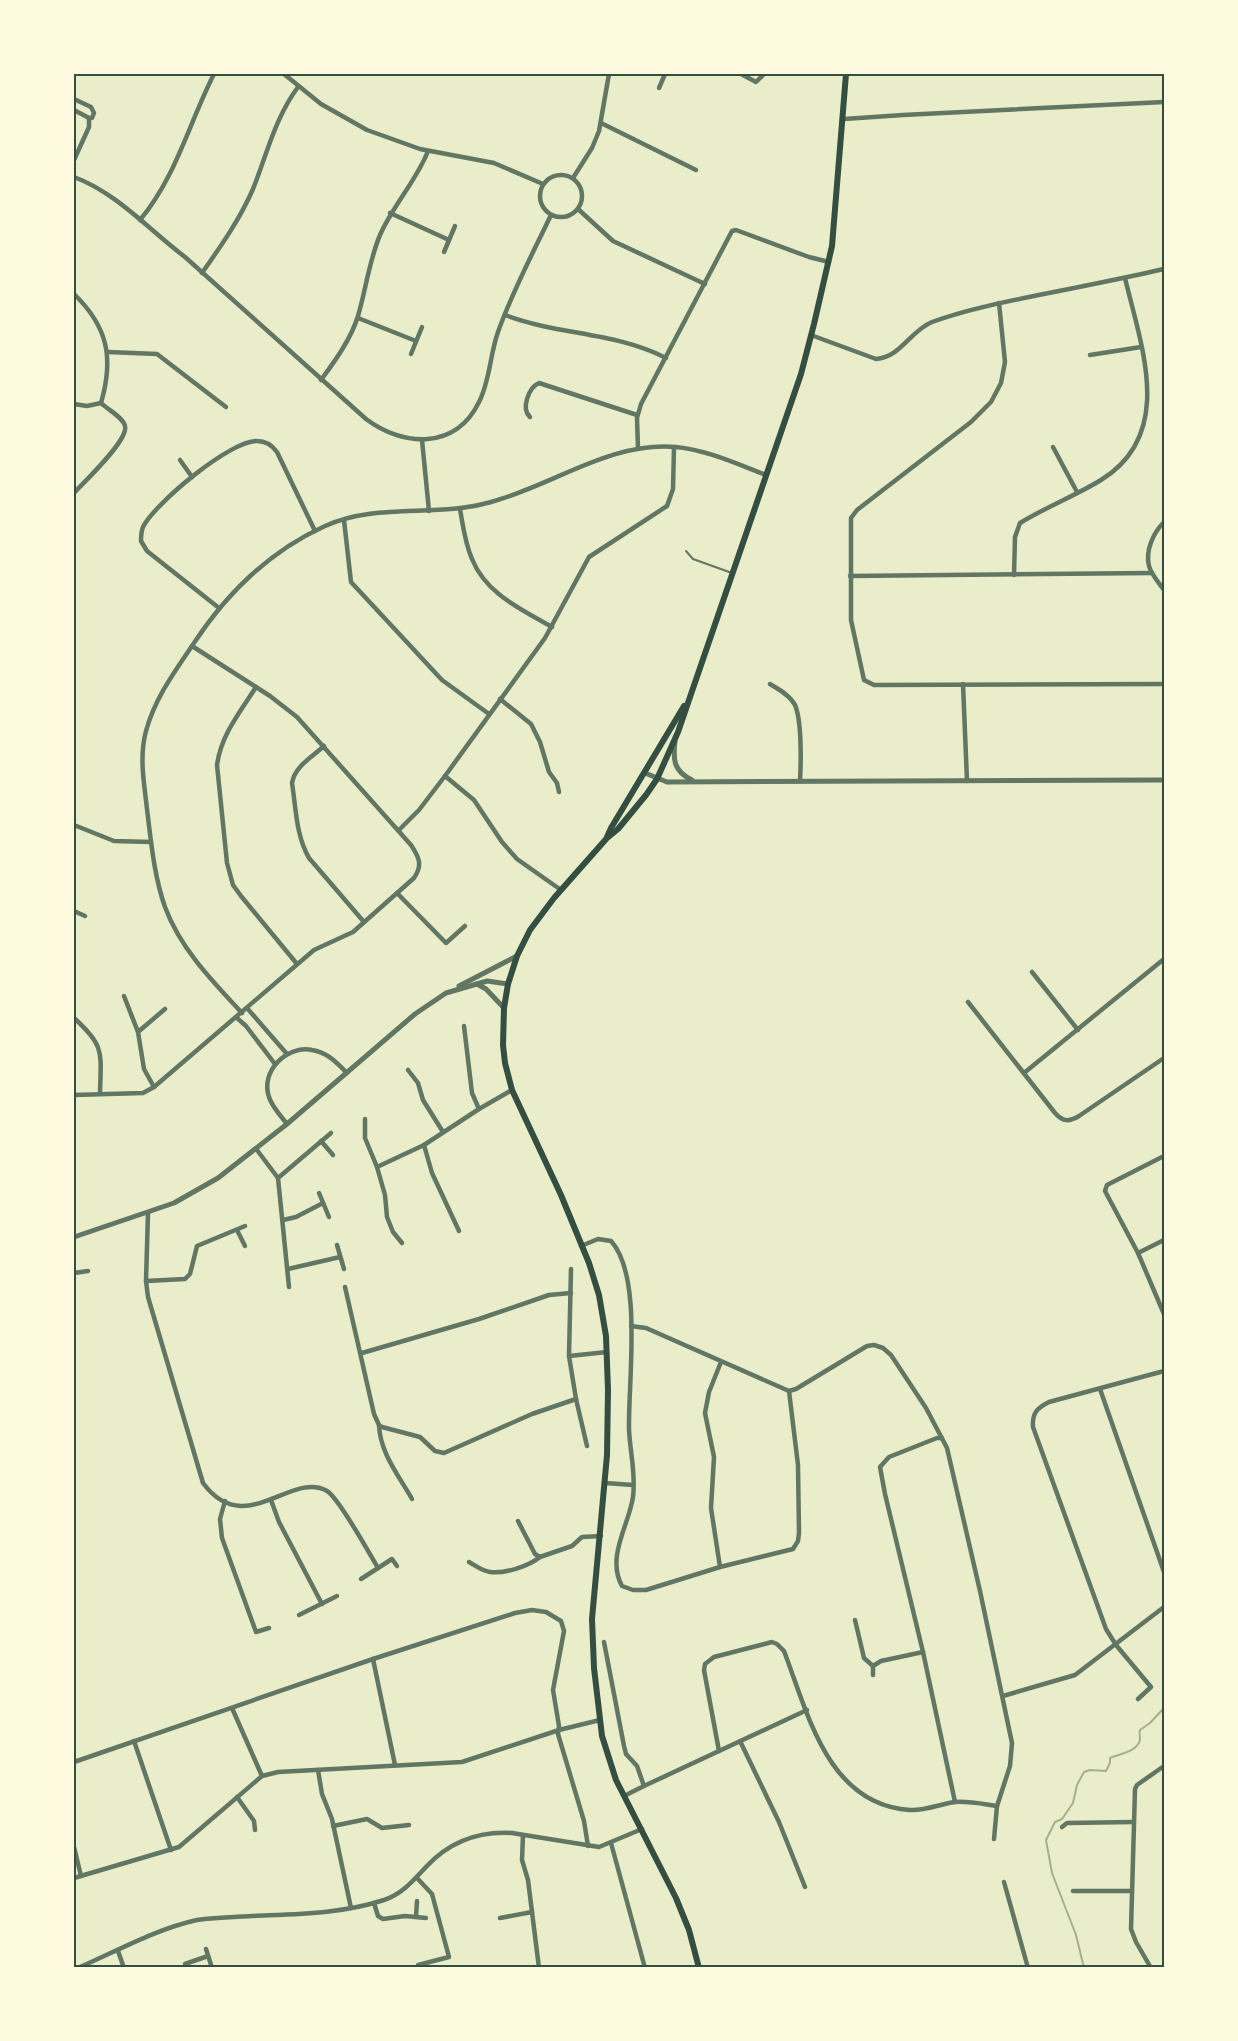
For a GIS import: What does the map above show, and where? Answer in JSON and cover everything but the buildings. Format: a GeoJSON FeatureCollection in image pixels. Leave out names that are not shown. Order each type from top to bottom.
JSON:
{"type":"FeatureCollection","features":[{"type":"Feature","properties":{"kind":"main road"},"geometry":{"type":"LineString","coordinates":[[699,1968],[689,1929],[680,1908],[624,1796],[608,1756],[600,1720],[594,1668],[592,1619],[605,1483],[608,1390],[606,1335],[599,1296],[581,1246],[561,1195],[512,1090],[503,1045],[504,1008],[508,984],[517,956],[541,914],[607,838],[636,809],[657,779],[675,739],[801,374],[829,262],[844,119],[846,74]]}},
{"type":"Feature","properties":{"kind":"main road"},"geometry":{"type":"LineString","coordinates":[[607,838],[689,698]]}},
{"type":"Feature","properties":{"kind":"street"},"geometry":{"type":"LineString","coordinates":[[140,220],[173,170],[214,74]]}},
{"type":"Feature","properties":{"kind":"street"},"geometry":{"type":"LineString","coordinates":[[284,74],[321,104],[357,125],[428,151],[494,163],[543,184]]}},
{"type":"Feature","properties":{"kind":"street"},"geometry":{"type":"LineString","coordinates":[[573,178],[592,148],[601,123],[609,74]]}},
{"type":"Feature","properties":{"kind":"street"},"geometry":{"type":"LineString","coordinates":[[659,87],[665,74]]}},
{"type":"Feature","properties":{"kind":"street"},"geometry":{"type":"LineString","coordinates":[[741,74],[756,82],[764,74]]}},
{"type":"Feature","properties":{"kind":"street"},"geometry":{"type":"LineString","coordinates":[[202,273],[242,213],[277,123],[298,87]]}},
{"type":"Feature","properties":{"kind":"street"},"geometry":{"type":"LineString","coordinates":[[74,99],[94,110],[94,115],[89,118]]}},
{"type":"Feature","properties":{"kind":"street"},"geometry":{"type":"LineString","coordinates":[[844,119],[1164,102]]}},
{"type":"Feature","properties":{"kind":"street"},"geometry":{"type":"LineString","coordinates":[[74,110],[89,118]]}},
{"type":"Feature","properties":{"kind":"street"},"geometry":{"type":"LineString","coordinates":[[74,160],[89,127],[89,118]]}},
{"type":"Feature","properties":{"kind":"street"},"geometry":{"type":"LineString","coordinates":[[601,123],[696,170]]}},
{"type":"Feature","properties":{"kind":"street"},"geometry":{"type":"LineString","coordinates":[[321,380],[340,353],[357,318],[375,246],[390,213],[424,161],[428,151]]}},
{"type":"Feature","properties":{"kind":"street"},"geometry":{"type":"LineString","coordinates":[[557,175],[573,178],[580,186],[582,195],[578,209],[565,217],[551,215],[542,207],[540,201],[539,195],[543,184],[557,175]]}},
{"type":"Feature","properties":{"kind":"street"},"geometry":{"type":"LineString","coordinates":[[74,177],[110,196],[140,220],[377,428],[399,438],[422,440],[436,438],[454,429],[472,413],[480,401],[493,349],[505,315],[551,215]]}},
{"type":"Feature","properties":{"kind":"street"},"geometry":{"type":"LineString","coordinates":[[578,209],[605,234],[623,246],[705,284]]}},
{"type":"Feature","properties":{"kind":"street"},"geometry":{"type":"LineString","coordinates":[[390,213],[449,240]]}},
{"type":"Feature","properties":{"kind":"street"},"geometry":{"type":"LineString","coordinates":[[444,252],[455,226]]}},
{"type":"Feature","properties":{"kind":"street"},"geometry":{"type":"LineString","coordinates":[[638,449],[637,415],[732,231],[736,230],[829,262]]}},
{"type":"Feature","properties":{"kind":"street"},"geometry":{"type":"LineString","coordinates":[[811,335],[876,358],[886,358],[897,352],[927,324],[951,315],[1164,269]]}},
{"type":"Feature","properties":{"kind":"street"},"geometry":{"type":"LineString","coordinates":[[1014,575],[1015,537],[1020,523],[1101,480],[1121,466],[1135,446],[1145,424],[1149,402],[1146,370],[1125,278]]}},
{"type":"Feature","properties":{"kind":"street"},"geometry":{"type":"LineString","coordinates":[[74,294],[95,319],[108,352],[108,375],[101,403]]}},
{"type":"Feature","properties":{"kind":"street"},"geometry":{"type":"LineString","coordinates":[[999,303],[1005,362],[997,393],[984,411],[857,510],[851,518],[851,620],[864,680],[874,685],[1164,684]]}},
{"type":"Feature","properties":{"kind":"street"},"geometry":{"type":"LineString","coordinates":[[505,315],[531,324],[642,347],[666,358]]}},
{"type":"Feature","properties":{"kind":"street"},"geometry":{"type":"LineString","coordinates":[[357,318],[417,341]]}},
{"type":"Feature","properties":{"kind":"street"},"geometry":{"type":"LineString","coordinates":[[411,354],[422,327]]}},
{"type":"Feature","properties":{"kind":"street"},"geometry":{"type":"LineString","coordinates":[[1090,355],[1141,348]]}},
{"type":"Feature","properties":{"kind":"street"},"geometry":{"type":"LineString","coordinates":[[108,352],[157,354],[226,407]]}},
{"type":"Feature","properties":{"kind":"street"},"geometry":{"type":"LineString","coordinates":[[530,417],[526,414],[525,408],[530,390],[539,383],[637,415]]}},
{"type":"Feature","properties":{"kind":"street"},"geometry":{"type":"LineString","coordinates":[[74,404],[87,406],[101,403]]}},
{"type":"Feature","properties":{"kind":"street"},"geometry":{"type":"LineString","coordinates":[[74,493],[111,453],[125,433],[126,428],[121,419],[101,403]]}},
{"type":"Feature","properties":{"kind":"street"},"geometry":{"type":"LineString","coordinates":[[422,440],[429,511]]}},
{"type":"Feature","properties":{"kind":"street"},"geometry":{"type":"LineString","coordinates":[[219,608],[147,551],[141,541],[144,525],[172,494],[192,477],[243,444],[257,441],[267,443],[277,452],[315,531]]}},
{"type":"Feature","properties":{"kind":"street"},"geometry":{"type":"LineString","coordinates":[[242,1013],[194,959],[179,936],[166,908],[160,890],[151,842],[141,769],[145,732],[165,686],[219,608],[240,585],[286,548],[315,531],[344,520],[373,512],[460,509],[512,496],[594,462],[638,449],[674,447],[717,457],[766,475]]}},
{"type":"Feature","properties":{"kind":"street"},"geometry":{"type":"LineString","coordinates":[[399,830],[445,776],[552,627],[592,554],[667,506],[673,489],[674,447]]}},
{"type":"Feature","properties":{"kind":"street"},"geometry":{"type":"LineString","coordinates":[[1053,447],[1077,492]]}},
{"type":"Feature","properties":{"kind":"street"},"geometry":{"type":"LineString","coordinates":[[180,460],[192,477]]}},
{"type":"Feature","properties":{"kind":"street"},"geometry":{"type":"LineString","coordinates":[[460,509],[469,553],[479,574],[488,586],[552,627]]}},
{"type":"Feature","properties":{"kind":"street"},"geometry":{"type":"LineString","coordinates":[[344,520],[351,582],[436,674],[489,714]]}},
{"type":"Feature","properties":{"kind":"street"},"geometry":{"type":"LineString","coordinates":[[1164,522],[1152,538],[1149,560],[1152,573],[1164,590]]}},
{"type":"Feature","properties":{"kind":"street"},"geometry":{"type":"LineString","coordinates":[[850,576],[1152,573]]}},
{"type":"Feature","properties":{"kind":"street"},"geometry":{"type":"LineString","coordinates":[[74,1095],[142,1093],[154,1087],[314,950],[345,937],[364,922],[414,878],[419,870],[420,860],[411,845],[297,717],[256,687],[192,646]]}},
{"type":"Feature","properties":{"kind":"street"},"geometry":{"type":"LineString","coordinates":[[770,684],[787,694],[795,705],[800,742],[800,781]]}},
{"type":"Feature","properties":{"kind":"street"},"geometry":{"type":"LineString","coordinates":[[963,684],[967,781]]}},
{"type":"Feature","properties":{"kind":"street"},"geometry":{"type":"LineString","coordinates":[[256,687],[226,733],[218,756],[227,862],[233,885],[297,964]]}},
{"type":"Feature","properties":{"kind":"street"},"geometry":{"type":"LineString","coordinates":[[500,699],[531,724],[540,742],[549,772],[560,792]]}},
{"type":"Feature","properties":{"kind":"street"},"geometry":{"type":"LineString","coordinates":[[675,739],[674,761],[677,769],[697,782]]}},
{"type":"Feature","properties":{"kind":"street"},"geometry":{"type":"LineString","coordinates":[[324,746],[297,770],[292,783],[300,837],[309,858],[364,922]]}},
{"type":"Feature","properties":{"kind":"street"},"geometry":{"type":"LineString","coordinates":[[645,773],[667,782],[1164,780]]}},
{"type":"Feature","properties":{"kind":"street"},"geometry":{"type":"LineString","coordinates":[[445,776],[474,800],[517,860],[561,890]]}},
{"type":"Feature","properties":{"kind":"street"},"geometry":{"type":"LineString","coordinates":[[74,825],[114,841],[151,842]]}},
{"type":"Feature","properties":{"kind":"street"},"geometry":{"type":"LineString","coordinates":[[397,893],[446,943],[465,926]]}},
{"type":"Feature","properties":{"kind":"street"},"geometry":{"type":"LineString","coordinates":[[74,911],[85,916]]}},
{"type":"Feature","properties":{"kind":"street"},"geometry":{"type":"LineString","coordinates":[[74,1237],[148,1213],[174,1203],[200,1189],[256,1150],[424,1007],[517,956]]}},
{"type":"Feature","properties":{"kind":"street"},"geometry":{"type":"LineString","coordinates":[[1024,1073],[1164,959]]}},
{"type":"Feature","properties":{"kind":"street"},"geometry":{"type":"LineString","coordinates":[[1032,972],[1078,1030]]}},
{"type":"Feature","properties":{"kind":"street"},"geometry":{"type":"LineString","coordinates":[[452,990],[491,981],[508,984]]}},
{"type":"Feature","properties":{"kind":"street"},"geometry":{"type":"LineString","coordinates":[[477,984],[486,989],[504,1008]]}},
{"type":"Feature","properties":{"kind":"street"},"geometry":{"type":"LineString","coordinates":[[124,996],[138,1032],[144,1069],[154,1087]]}},
{"type":"Feature","properties":{"kind":"street"},"geometry":{"type":"LineString","coordinates":[[968,1002],[1062,1120],[1068,1121],[1079,1116],[1164,1058]]}},
{"type":"Feature","properties":{"kind":"street"},"geometry":{"type":"LineString","coordinates":[[247,1008],[287,1054]]}},
{"type":"Feature","properties":{"kind":"street"},"geometry":{"type":"LineString","coordinates":[[138,1032],[165,1009]]}},
{"type":"Feature","properties":{"kind":"street"},"geometry":{"type":"LineString","coordinates":[[74,1018],[89,1032],[99,1047],[100,1093]]}},
{"type":"Feature","properties":{"kind":"street"},"geometry":{"type":"LineString","coordinates":[[237,1018],[275,1064]]}},
{"type":"Feature","properties":{"kind":"street"},"geometry":{"type":"LineString","coordinates":[[464,1026],[472,1094],[479,1109]]}},
{"type":"Feature","properties":{"kind":"street"},"geometry":{"type":"LineString","coordinates":[[287,1124],[268,1097],[269,1077],[275,1064],[287,1054],[304,1049],[328,1056],[346,1073]]}},
{"type":"Feature","properties":{"kind":"street"},"geometry":{"type":"LineString","coordinates":[[408,1070],[418,1083],[423,1100],[443,1132]]}},
{"type":"Feature","properties":{"kind":"street"},"geometry":{"type":"LineString","coordinates":[[377,1167],[424,1145],[512,1090]]}},
{"type":"Feature","properties":{"kind":"street"},"geometry":{"type":"LineString","coordinates":[[365,1119],[365,1138],[385,1195],[387,1217],[393,1232],[402,1243]]}},
{"type":"Feature","properties":{"kind":"street"},"geometry":{"type":"LineString","coordinates":[[278,1178],[331,1133]]}},
{"type":"Feature","properties":{"kind":"street"},"geometry":{"type":"LineString","coordinates":[[321,1141],[333,1155]]}},
{"type":"Feature","properties":{"kind":"street"},"geometry":{"type":"LineString","coordinates":[[424,1145],[432,1173],[459,1231]]}},
{"type":"Feature","properties":{"kind":"street"},"geometry":{"type":"LineString","coordinates":[[256,1150],[278,1178],[290,1287]]}},
{"type":"Feature","properties":{"kind":"street"},"geometry":{"type":"LineString","coordinates":[[1164,1156],[1107,1185],[1105,1191],[1138,1253],[1164,1314]]}},
{"type":"Feature","properties":{"kind":"street"},"geometry":{"type":"LineString","coordinates":[[319,1193],[329,1217]]}},
{"type":"Feature","properties":{"kind":"street"},"geometry":{"type":"LineString","coordinates":[[283,1220],[296,1217],[323,1203]]}},
{"type":"Feature","properties":{"kind":"street"},"geometry":{"type":"LineString","coordinates":[[148,1213],[146,1281],[151,1312],[201,1476],[208,1490],[225,1501],[246,1506],[310,1487],[325,1489],[336,1500],[378,1568]]}},
{"type":"Feature","properties":{"kind":"street"},"geometry":{"type":"LineString","coordinates":[[146,1281],[185,1280],[190,1274],[197,1246],[245,1226]]}},
{"type":"Feature","properties":{"kind":"street"},"geometry":{"type":"LineString","coordinates":[[237,1230],[244,1246]]}},
{"type":"Feature","properties":{"kind":"street"},"geometry":{"type":"LineString","coordinates":[[581,1246],[598,1239],[611,1240],[626,1274],[631,1326],[629,1429],[634,1467],[632,1504],[620,1539],[618,1575],[622,1586],[633,1590],[646,1590],[720,1567],[793,1549],[798,1541],[798,1465],[789,1390]]}},
{"type":"Feature","properties":{"kind":"street"},"geometry":{"type":"LineString","coordinates":[[1138,1253],[1164,1240]]}},
{"type":"Feature","properties":{"kind":"street"},"geometry":{"type":"LineString","coordinates":[[337,1245],[344,1269]]}},
{"type":"Feature","properties":{"kind":"street"},"geometry":{"type":"LineString","coordinates":[[288,1269],[340,1257]]}},
{"type":"Feature","properties":{"kind":"street"},"geometry":{"type":"LineString","coordinates":[[571,1269],[569,1356],[587,1446]]}},
{"type":"Feature","properties":{"kind":"street"},"geometry":{"type":"LineString","coordinates":[[74,1273],[88,1271]]}},
{"type":"Feature","properties":{"kind":"street"},"geometry":{"type":"LineString","coordinates":[[345,1287],[362,1353],[374,1414],[386,1454],[412,1499]]}},
{"type":"Feature","properties":{"kind":"street"},"geometry":{"type":"LineString","coordinates":[[362,1353],[479,1319],[549,1295],[571,1293]]}},
{"type":"Feature","properties":{"kind":"street"},"geometry":{"type":"LineString","coordinates":[[631,1326],[646,1328],[789,1390],[796,1389],[867,1346],[874,1345],[883,1348],[891,1355],[926,1408],[942,1438],[951,1462],[1004,1696],[1012,1743],[1010,1766],[996,1806],[994,1839]]}},
{"type":"Feature","properties":{"kind":"street"},"geometry":{"type":"LineString","coordinates":[[569,1356],[607,1352]]}},
{"type":"Feature","properties":{"kind":"street"},"geometry":{"type":"LineString","coordinates":[[720,1567],[712,1515],[714,1457],[705,1413],[709,1392],[721,1362]]}},
{"type":"Feature","properties":{"kind":"street"},"geometry":{"type":"LineString","coordinates":[[1138,1699],[1151,1687],[1116,1645],[1106,1629],[1033,1427],[1032,1417],[1038,1407],[1049,1402],[1164,1371]]}},
{"type":"Feature","properties":{"kind":"street"},"geometry":{"type":"LineString","coordinates":[[1100,1389],[1164,1572]]}},
{"type":"Feature","properties":{"kind":"street"},"geometry":{"type":"LineString","coordinates":[[379,1425],[420,1437],[435,1451],[444,1453],[532,1414],[576,1399]]}},
{"type":"Feature","properties":{"kind":"street"},"geometry":{"type":"LineString","coordinates":[[942,1438],[889,1457],[880,1467],[955,1802]]}},
{"type":"Feature","properties":{"kind":"street"},"geometry":{"type":"LineString","coordinates":[[605,1483],[633,1485]]}},
{"type":"Feature","properties":{"kind":"street"},"geometry":{"type":"LineString","coordinates":[[271,1500],[279,1522],[322,1604]]}},
{"type":"Feature","properties":{"kind":"street"},"geometry":{"type":"LineString","coordinates":[[225,1501],[220,1520],[222,1538],[256,1632],[269,1628]]}},
{"type":"Feature","properties":{"kind":"street"},"geometry":{"type":"LineString","coordinates":[[518,1521],[535,1554],[540,1557]]}},
{"type":"Feature","properties":{"kind":"street"},"geometry":{"type":"LineString","coordinates":[[469,1562],[479,1569],[493,1572],[515,1568],[572,1546],[582,1537],[601,1536]]}},
{"type":"Feature","properties":{"kind":"street"},"geometry":{"type":"LineString","coordinates":[[361,1579],[392,1559],[398,1566]]}},
{"type":"Feature","properties":{"kind":"street"},"geometry":{"type":"LineString","coordinates":[[299,1615],[337,1596]]}},
{"type":"Feature","properties":{"kind":"street"},"geometry":{"type":"LineString","coordinates":[[1004,1696],[1075,1675],[1164,1608]]}},
{"type":"Feature","properties":{"kind":"street"},"geometry":{"type":"LineString","coordinates":[[74,1762],[515,1612],[532,1610],[546,1612],[561,1621],[564,1631],[553,1690],[558,1734],[584,1821],[588,1846]]}},
{"type":"Feature","properties":{"kind":"street"},"geometry":{"type":"LineString","coordinates":[[855,1620],[864,1658],[873,1666],[873,1675]]}},
{"type":"Feature","properties":{"kind":"street"},"geometry":{"type":"LineString","coordinates":[[604,1642],[626,1754],[637,1766],[644,1785]]}},
{"type":"Feature","properties":{"kind":"street"},"geometry":{"type":"LineString","coordinates":[[719,1751],[704,1670],[705,1664],[714,1657],[768,1642],[777,1644],[784,1651],[822,1747],[836,1771],[844,1781],[861,1794],[886,1805],[912,1810],[955,1802],[996,1806]]}},
{"type":"Feature","properties":{"kind":"street"},"geometry":{"type":"LineString","coordinates":[[873,1666],[881,1661],[923,1652]]}},
{"type":"Feature","properties":{"kind":"street"},"geometry":{"type":"LineString","coordinates":[[373,1659],[395,1765]]}},
{"type":"Feature","properties":{"kind":"street"},"geometry":{"type":"LineString","coordinates":[[232,1707],[262,1776]]}},
{"type":"Feature","properties":{"kind":"street"},"geometry":{"type":"LineString","coordinates":[[624,1796],[807,1710]]}},
{"type":"Feature","properties":{"kind":"street"},"geometry":{"type":"LineString","coordinates":[[74,1878],[171,1850],[191,1838],[262,1776],[278,1772],[462,1762],[559,1730],[600,1720]]}},
{"type":"Feature","properties":{"kind":"street"},"geometry":{"type":"LineString","coordinates":[[134,1741],[171,1850]]}},
{"type":"Feature","properties":{"kind":"street"},"geometry":{"type":"LineString","coordinates":[[740,1741],[779,1822],[805,1887]]}},
{"type":"Feature","properties":{"kind":"street"},"geometry":{"type":"LineString","coordinates":[[1151,1968],[1131,1929],[1135,1789],[1137,1785],[1164,1766]]}},
{"type":"Feature","properties":{"kind":"street"},"geometry":{"type":"LineString","coordinates":[[318,1770],[351,1908]]}},
{"type":"Feature","properties":{"kind":"street"},"geometry":{"type":"LineString","coordinates":[[237,1797],[254,1821],[255,1830]]}},
{"type":"Feature","properties":{"kind":"street"},"geometry":{"type":"LineString","coordinates":[[333,1826],[367,1819],[382,1827],[409,1825]]}},
{"type":"Feature","properties":{"kind":"street"},"geometry":{"type":"LineString","coordinates":[[1062,1827],[1067,1823],[1133,1822]]}},
{"type":"Feature","properties":{"kind":"street"},"geometry":{"type":"LineString","coordinates":[[78,1968],[197,1920],[326,1912],[374,1903],[399,1893],[449,1847],[470,1837],[500,1832],[599,1846],[642,1829]]}},
{"type":"Feature","properties":{"kind":"street"},"geometry":{"type":"LineString","coordinates":[[523,1835],[522,1860],[528,1880],[539,1968]]}},
{"type":"Feature","properties":{"kind":"street"},"geometry":{"type":"LineString","coordinates":[[611,1843],[645,1968]]}},
{"type":"Feature","properties":{"kind":"street"},"geometry":{"type":"LineString","coordinates":[[74,1847],[81,1876]]}},
{"type":"Feature","properties":{"kind":"street"},"geometry":{"type":"LineString","coordinates":[[417,1878],[432,1894],[449,1957],[418,1965]]}},
{"type":"Feature","properties":{"kind":"street"},"geometry":{"type":"LineString","coordinates":[[1004,1882],[1028,1968]]}},
{"type":"Feature","properties":{"kind":"street"},"geometry":{"type":"LineString","coordinates":[[1073,1891],[1131,1891]]}},
{"type":"Feature","properties":{"kind":"street"},"geometry":{"type":"LineString","coordinates":[[416,1917],[417,1902]]}},
{"type":"Feature","properties":{"kind":"street"},"geometry":{"type":"LineString","coordinates":[[374,1903],[378,1916],[383,1919],[426,1918]]}},
{"type":"Feature","properties":{"kind":"street"},"geometry":{"type":"LineString","coordinates":[[500,1918],[532,1912]]}},
{"type":"Feature","properties":{"kind":"street"},"geometry":{"type":"LineString","coordinates":[[206,1949],[212,1968]]}},
{"type":"Feature","properties":{"kind":"street"},"geometry":{"type":"LineString","coordinates":[[118,1951],[124,1968]]}},
{"type":"Feature","properties":{"kind":"street"},"geometry":{"type":"LineString","coordinates":[[185,1964],[208,1956]]}},
{"type":"Feature","properties":{"kind":"lane"},"geometry":{"type":"LineString","coordinates":[[686,551],[693,559],[732,573]]}},
{"type":"Feature","properties":{"kind":"waterway"},"geometry":{"type":"LineString","coordinates":[[1084,1968],[1076,1935],[1052,1873],[1046,1840],[1055,1822],[1062,1819],[1073,1803],[1077,1785],[1084,1772],[1106,1771],[1110,1758],[1135,1747],[1140,1740],[1140,1730],[1164,1708]]}}]}
